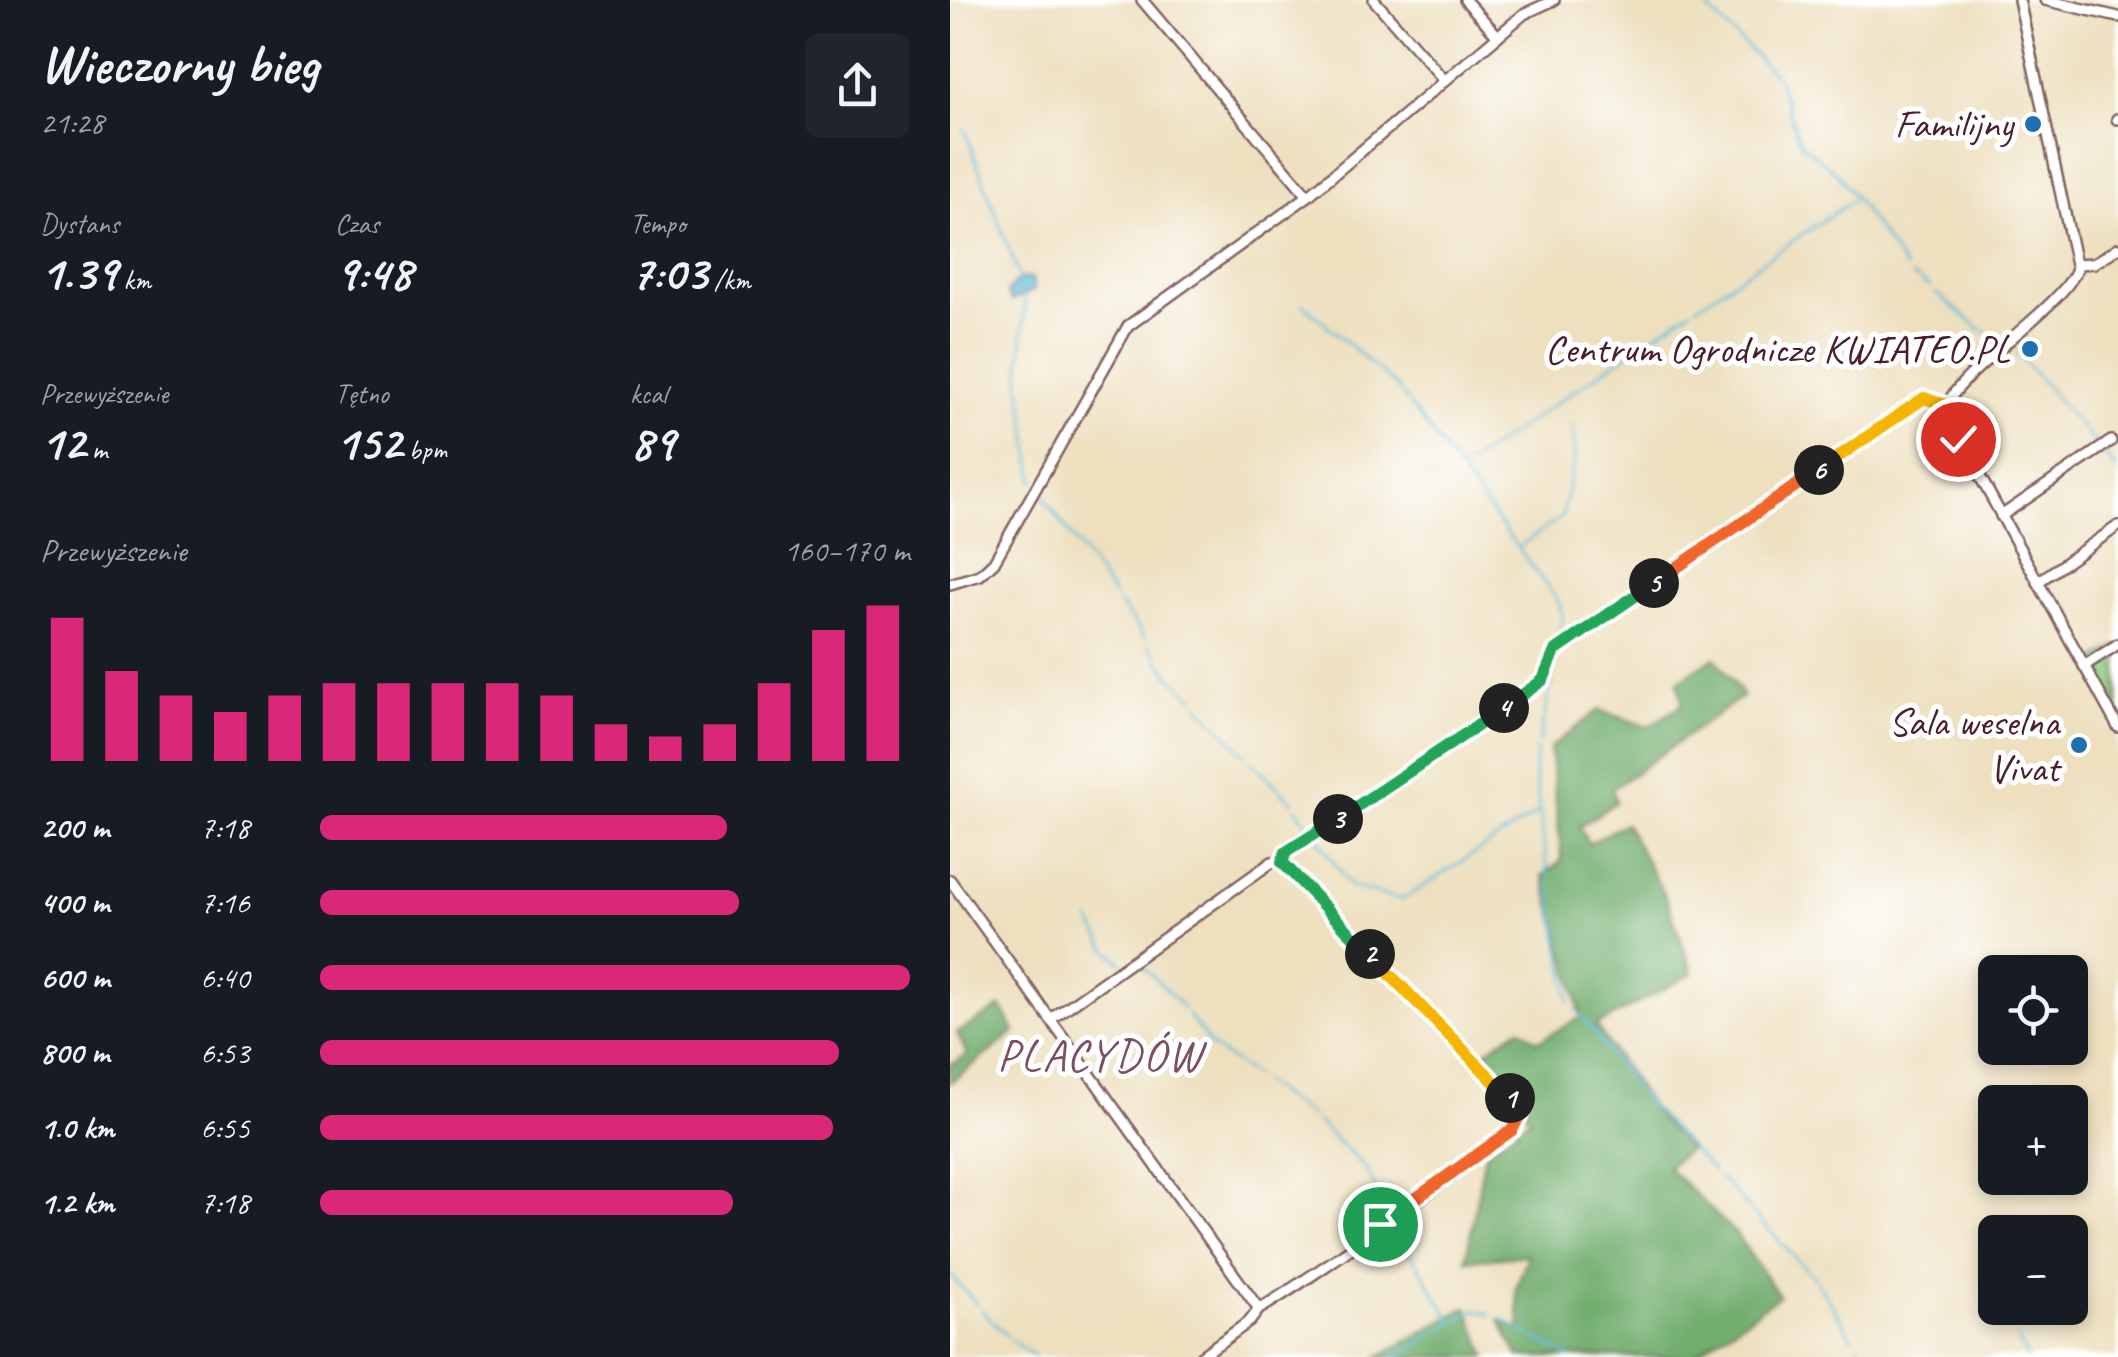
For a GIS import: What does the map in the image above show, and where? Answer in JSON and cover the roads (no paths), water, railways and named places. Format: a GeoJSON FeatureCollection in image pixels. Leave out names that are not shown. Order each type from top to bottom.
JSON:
{"type":"FeatureCollection","features":[{"type":"Feature","properties":{"kind":"street"},"geometry":{"type":"LineString","coordinates":[[1142,0],[1308,196]]}},
{"type":"Feature","properties":{"kind":"street"},"geometry":{"type":"LineString","coordinates":[[1374,0],[1445,81]]}},
{"type":"Feature","properties":{"kind":"street"},"geometry":{"type":"LineString","coordinates":[[1464,0],[1498,36]]}},
{"type":"Feature","properties":{"kind":"street"},"geometry":{"type":"LineString","coordinates":[[950,584],[980,575],[994,562],[1128,326],[1308,196],[1498,36],[1529,4],[1554,0]]}},
{"type":"Feature","properties":{"kind":"street"},"geometry":{"type":"LineString","coordinates":[[2019,0],[2078,264],[2071,280],[1954,391],[1946,405],[1948,423],[2118,728]]}},
{"type":"Feature","properties":{"kind":"street"},"geometry":{"type":"LineString","coordinates":[[2045,0],[2118,16]]}},
{"type":"Feature","properties":{"kind":"street"},"geometry":{"type":"LineString","coordinates":[[2078,264],[2095,262],[2118,248]]}},
{"type":"Feature","properties":{"kind":"street"},"geometry":{"type":"LineString","coordinates":[[1200,1357],[1250,1321],[1259,1309],[1512,1130],[1520,1115],[1474,1060],[1283,865],[1282,858],[1543,680],[1551,657],[1920,400],[1930,398],[1946,405]]}},
{"type":"Feature","properties":{"kind":"street"},"geometry":{"type":"LineString","coordinates":[[2001,516],[2111,442]]}},
{"type":"Feature","properties":{"kind":"street"},"geometry":{"type":"LineString","coordinates":[[2038,582],[2118,526]]}},
{"type":"Feature","properties":{"kind":"street"},"geometry":{"type":"LineString","coordinates":[[2084,666],[2118,644]]}},
{"type":"Feature","properties":{"kind":"street"},"geometry":{"type":"LineString","coordinates":[[1050,1018],[1272,862]]}},
{"type":"Feature","properties":{"kind":"street"},"geometry":{"type":"LineString","coordinates":[[950,880],[1259,1309]]}},
{"type":"Feature","properties":{"kind":"water"},"geometry":{"type":"Polygon","coordinates":[[[1032,278],[1034,290],[1011,301],[1007,291],[1020,279],[1032,278]]]}},
{"type":"Feature","properties":{"kind":"waterway"},"geometry":{"type":"LineString","coordinates":[[1699,0],[1777,77],[1800,143],[1838,174],[1906,269]]}},
{"type":"Feature","properties":{"kind":"waterway"},"geometry":{"type":"LineString","coordinates":[[964,128],[1020,279]]}},
{"type":"Feature","properties":{"kind":"waterway"},"geometry":{"type":"LineString","coordinates":[[1697,306],[1853,200]]}},
{"type":"Feature","properties":{"kind":"waterway"},"geometry":{"type":"LineString","coordinates":[[1912,276],[1930,287]]}},
{"type":"Feature","properties":{"kind":"waterway"},"geometry":{"type":"LineString","coordinates":[[1936,293],[1980,329],[2003,341]]}},
{"type":"Feature","properties":{"kind":"waterway"},"geometry":{"type":"LineString","coordinates":[[1025,297],[1020,380],[1035,483]]}},
{"type":"Feature","properties":{"kind":"waterway"},"geometry":{"type":"LineString","coordinates":[[1302,303],[1396,386],[1459,470],[1691,310]]}},
{"type":"Feature","properties":{"kind":"waterway"},"geometry":{"type":"LineString","coordinates":[[2017,353],[2096,444]]}},
{"type":"Feature","properties":{"kind":"waterway"},"geometry":{"type":"LineString","coordinates":[[1520,546],[1562,517],[1575,455],[1573,426]]}},
{"type":"Feature","properties":{"kind":"waterway"},"geometry":{"type":"LineString","coordinates":[[2102,452],[2118,470]]}},
{"type":"Feature","properties":{"kind":"waterway"},"geometry":{"type":"LineString","coordinates":[[1460,471],[1558,601],[1563,617],[1558,644]]}},
{"type":"Feature","properties":{"kind":"waterway"},"geometry":{"type":"LineString","coordinates":[[1040,492],[1114,596]]}},
{"type":"Feature","properties":{"kind":"waterway"},"geometry":{"type":"LineString","coordinates":[[1118,602],[1145,638]]}},
{"type":"Feature","properties":{"kind":"waterway"},"geometry":{"type":"LineString","coordinates":[[1148,644],[1170,675],[1194,698]]}},
{"type":"Feature","properties":{"kind":"waterway"},"geometry":{"type":"LineString","coordinates":[[1554,671],[1557,658]]}},
{"type":"Feature","properties":{"kind":"waterway"},"geometry":{"type":"LineString","coordinates":[[1539,742],[1552,681]]}},
{"type":"Feature","properties":{"kind":"waterway"},"geometry":{"type":"LineString","coordinates":[[1199,705],[1245,755]]}},
{"type":"Feature","properties":{"kind":"waterway"},"geometry":{"type":"LineString","coordinates":[[1537,750],[1534,770],[1548,876]]}},
{"type":"Feature","properties":{"kind":"waterway"},"geometry":{"type":"LineString","coordinates":[[1251,761],[1293,802]]}},
{"type":"Feature","properties":{"kind":"waterway"},"geometry":{"type":"LineString","coordinates":[[1296,808],[1312,830]]}},
{"type":"Feature","properties":{"kind":"waterway"},"geometry":{"type":"LineString","coordinates":[[1317,837],[1350,886],[1402,900],[1539,812]]}},
{"type":"Feature","properties":{"kind":"waterway"},"geometry":{"type":"LineString","coordinates":[[1549,884],[1570,1002]]}},
{"type":"Feature","properties":{"kind":"waterway"},"geometry":{"type":"LineString","coordinates":[[1090,919],[1106,948],[1122,963]]}},
{"type":"Feature","properties":{"kind":"waterway"},"geometry":{"type":"LineString","coordinates":[[1130,968],[1141,964],[1184,1008]]}},
{"type":"Feature","properties":{"kind":"waterway"},"geometry":{"type":"LineString","coordinates":[[1576,1009],[1646,1101],[1713,1171]]}},
{"type":"Feature","properties":{"kind":"waterway"},"geometry":{"type":"LineString","coordinates":[[1188,1015],[1213,1048],[1255,1076]]}},
{"type":"Feature","properties":{"kind":"waterway"},"geometry":{"type":"LineString","coordinates":[[1261,1081],[1310,1116]]}},
{"type":"Feature","properties":{"kind":"waterway"},"geometry":{"type":"LineString","coordinates":[[1316,1121],[1365,1167],[1389,1216]]}},
{"type":"Feature","properties":{"kind":"waterway"},"geometry":{"type":"LineString","coordinates":[[1719,1177],[1816,1280],[1853,1338]]}},
{"type":"Feature","properties":{"kind":"waterway"},"geometry":{"type":"LineString","coordinates":[[1393,1224],[1453,1323]]}},
{"type":"Feature","properties":{"kind":"waterway"},"geometry":{"type":"LineString","coordinates":[[950,1275],[978,1305]]}},
{"type":"Feature","properties":{"kind":"waterway"},"geometry":{"type":"LineString","coordinates":[[982,1310],[1007,1336]]}},
{"type":"Feature","properties":{"kind":"waterway"},"geometry":{"type":"LineString","coordinates":[[1440,1330],[1476,1310],[1491,1314]]}},
{"type":"Feature","properties":{"kind":"waterway"},"geometry":{"type":"LineString","coordinates":[[1501,1319],[1569,1357]]}},
{"type":"Feature","properties":{"kind":"waterway"},"geometry":{"type":"LineString","coordinates":[[1395,1357],[1432,1335]]}},
{"type":"Feature","properties":{"kind":"waterway"},"geometry":{"type":"LineString","coordinates":[[2017,1338],[2027,1357]]}},
{"type":"Feature","properties":{"kind":"waterway"},"geometry":{"type":"LineString","coordinates":[[1011,1340],[1035,1357]]}},
{"type":"Feature","properties":{"kind":"waterway"},"geometry":{"type":"LineString","coordinates":[[1858,1346],[1864,1357]]}},
{"type":"Feature","properties":{"kind":"waterway"},"geometry":{"type":"LineString","coordinates":[[1848,1357],[1860,1349]]}},
{"type":"Feature","properties":{"kind":"place","name":"Familijny"},"geometry":{"type":"Point","coordinates":[2033,124]}},
{"type":"Feature","properties":{"kind":"place","name":"Centrum Ogrodnicze KWIATEO.PL"},"geometry":{"type":"Point","coordinates":[2030,349]}},
{"type":"Feature","properties":{"kind":"place","name":"Sala weselna Vivat"},"geometry":{"type":"Point","coordinates":[2079,745]}},
{"type":"Feature","properties":{"kind":"district","name":"PLACYDÓW"},"geometry":{"type":"Point","coordinates":[1100,1055]}}]}
